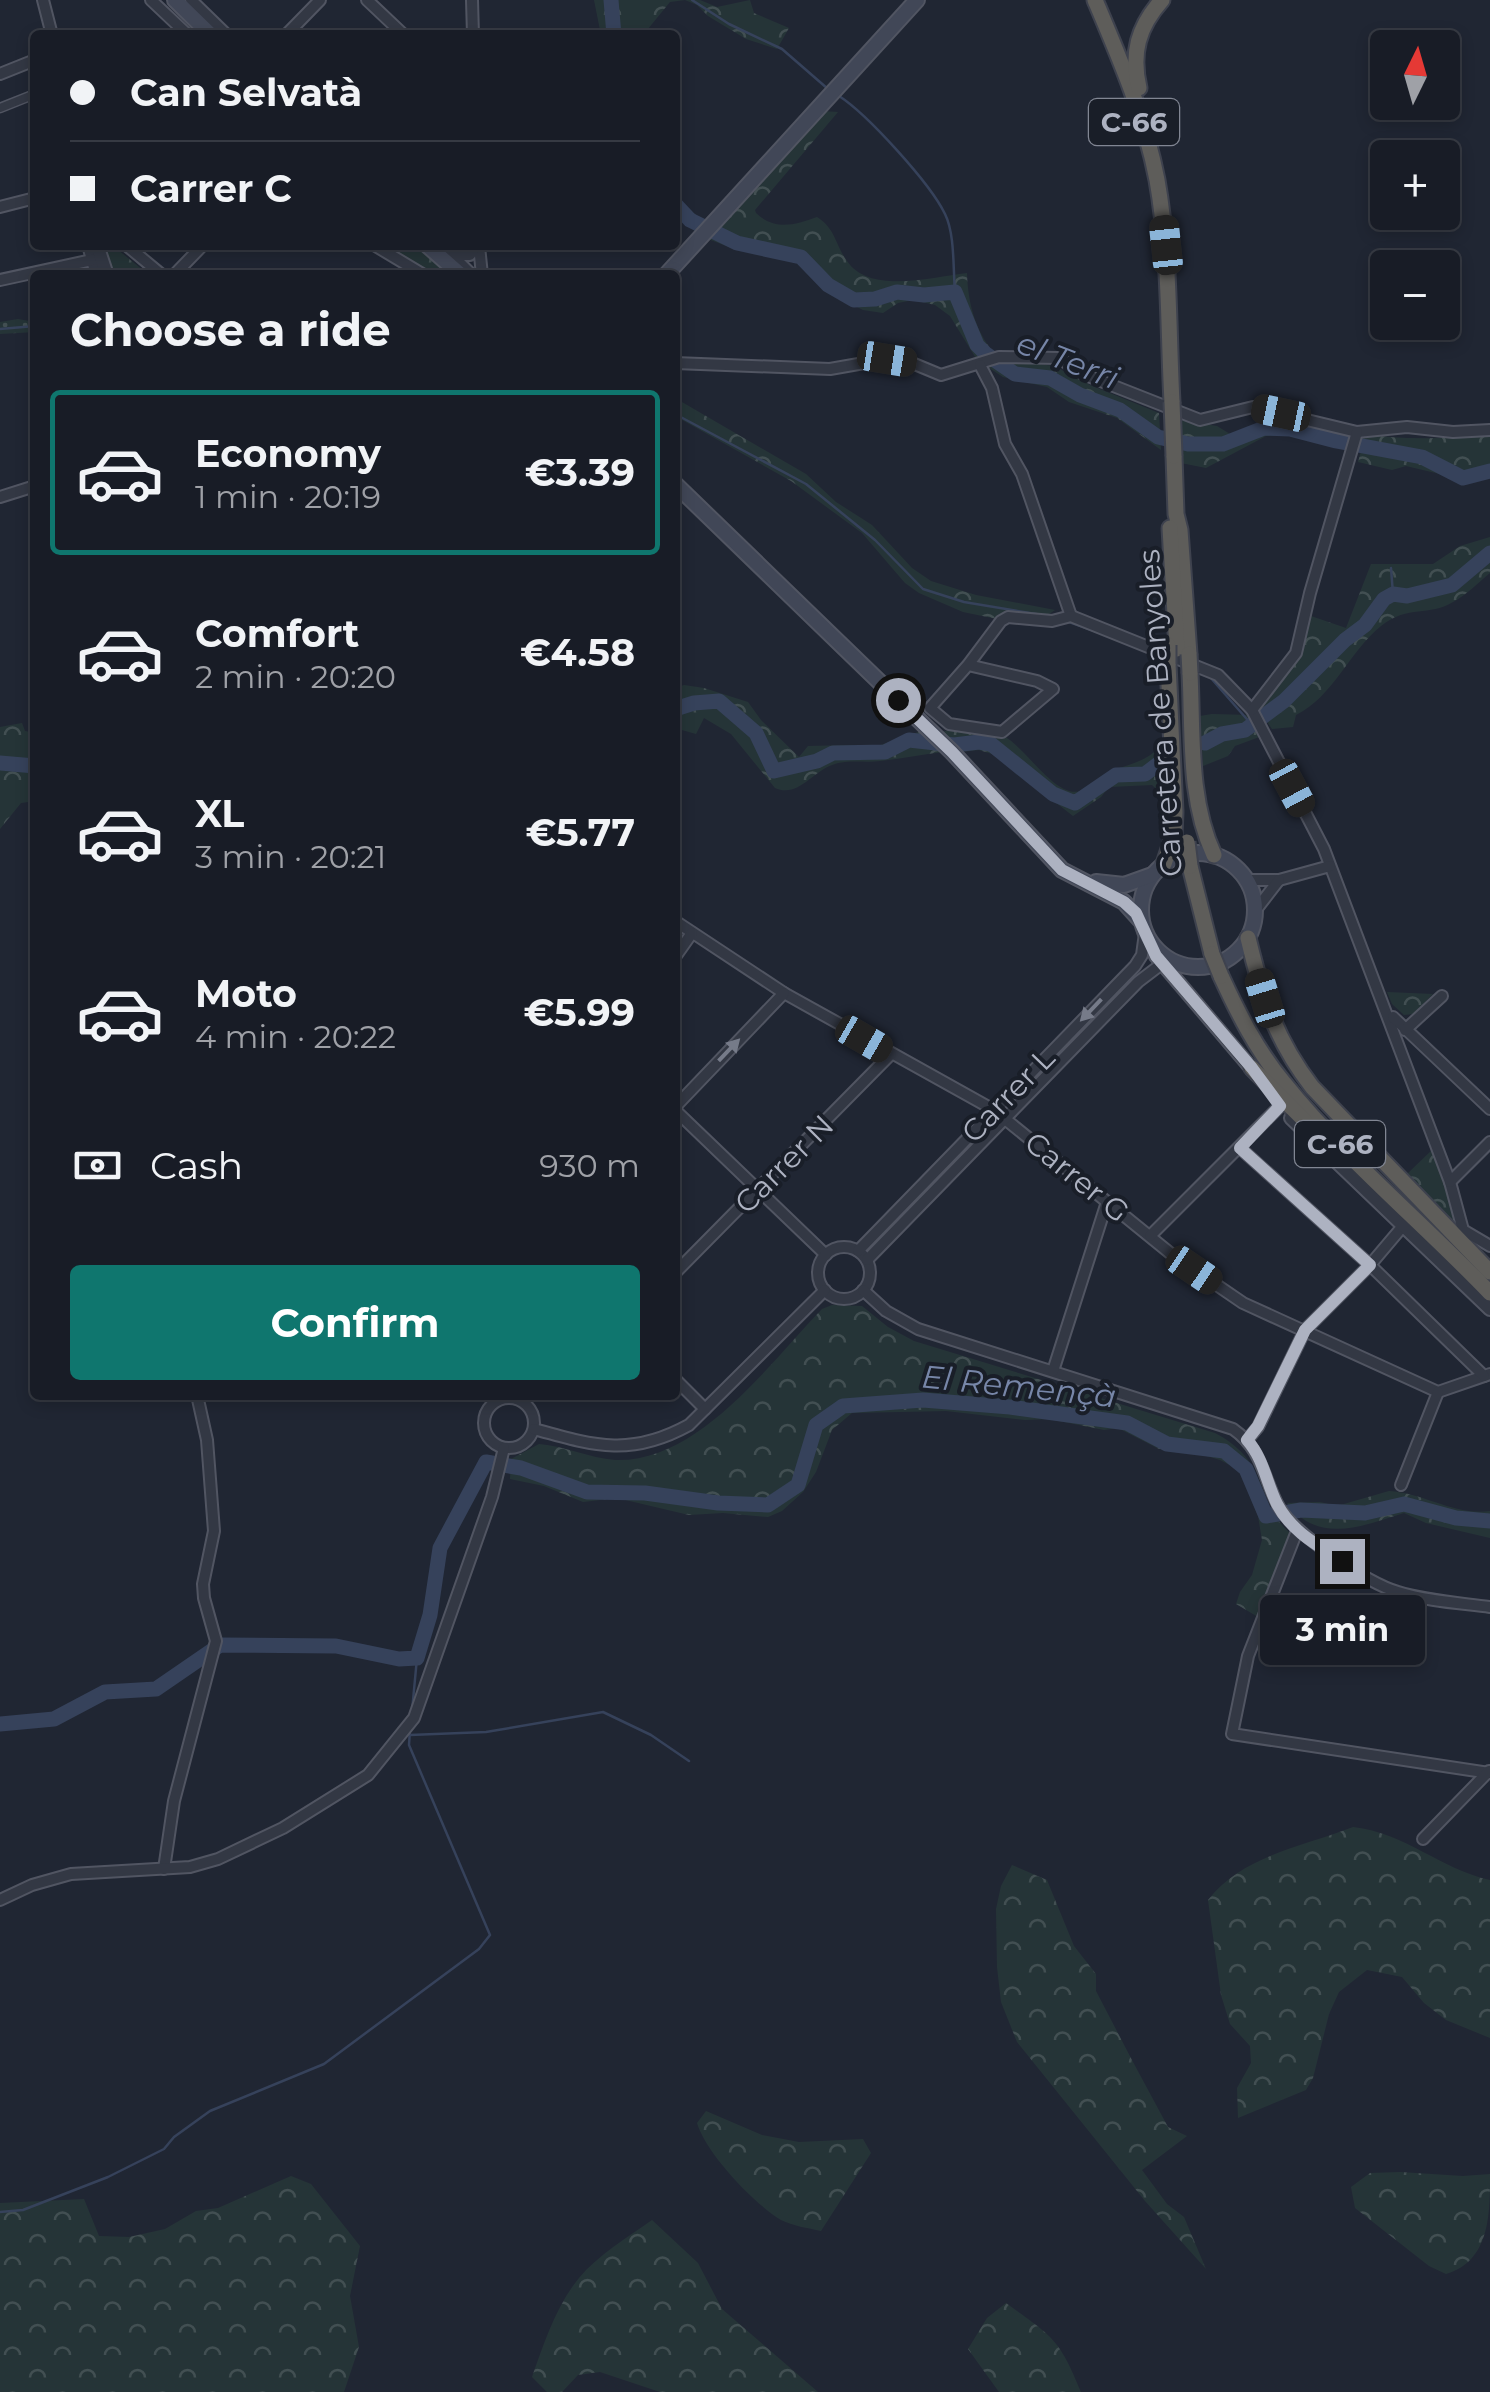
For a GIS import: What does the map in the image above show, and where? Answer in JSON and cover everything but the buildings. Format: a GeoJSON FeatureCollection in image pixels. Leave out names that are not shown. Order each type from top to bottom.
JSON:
{"type":"FeatureCollection","features":[{"type":"Feature","properties":{"kind":"highway","name":"C-66"},"geometry":{"type":"LineString","coordinates":[[1085,0],[1125,96],[1146,170],[1158,250],[1168,400]]}},
{"type":"Feature","properties":{"kind":"highway","name":"C-66"},"geometry":{"type":"LineString","coordinates":[[1095,0],[1143,122],[1165,235],[1172,568],[1189,842],[1215,953],[1252,1038],[1281,1080],[1316,1120],[1489,1284]]}},
{"type":"Feature","properties":{"kind":"highway"},"geometry":{"type":"LineString","coordinates":[[1143,122],[1136,46],[1146,20],[1162,0]]}},
{"type":"Feature","properties":{"kind":"highway"},"geometry":{"type":"LineString","coordinates":[[1159,869],[1174,834],[1175,812],[1180,530],[1170,454]]}},
{"type":"Feature","properties":{"kind":"highway"},"geometry":{"type":"LineString","coordinates":[[1179,659],[1201,828],[1214,855]]}},
{"type":"Feature","properties":{"kind":"highway"},"geometry":{"type":"LineString","coordinates":[[1248,938],[1276,1034],[1303,1076],[1489,1284]]}},
{"type":"Feature","properties":{"kind":"highway","name":"C-66"},"geometry":{"type":"LineString","coordinates":[[1223,975],[1272,1055],[1321,1114],[1489,1284]]}},
{"type":"Feature","properties":{"kind":"highway"},"geometry":{"type":"LineString","coordinates":[[1252,1068],[1328,1144],[1489,1284]]}},
{"type":"Feature","properties":{"kind":"main road"},"geometry":{"type":"LineString","coordinates":[[174,0],[202,30]]}},
{"type":"Feature","properties":{"kind":"main road"},"geometry":{"type":"LineString","coordinates":[[671,270],[917,0]]}},
{"type":"Feature","properties":{"kind":"main road"},"geometry":{"type":"LineString","coordinates":[[435,250],[448,258],[455,270]]}},
{"type":"Feature","properties":{"kind":"main road"},"geometry":{"type":"LineString","coordinates":[[680,490],[1080,873],[1094,881],[1124,885],[1188,854],[1214,855],[1238,869],[1246,880],[1255,911],[1248,938],[1234,954],[1215,964],[1194,967],[1168,963],[1124,902],[1062,870],[968,768]]}},
{"type":"Feature","properties":{"kind":"main road"},"geometry":{"type":"LineString","coordinates":[[1145,932],[1142,896],[1159,869]]}},
{"type":"Feature","properties":{"kind":"street"},"geometry":{"type":"LineString","coordinates":[[44,0],[51,30]]}},
{"type":"Feature","properties":{"kind":"street"},"geometry":{"type":"LineString","coordinates":[[151,0],[183,30]]}},
{"type":"Feature","properties":{"kind":"street"},"geometry":{"type":"LineString","coordinates":[[190,0],[222,30]]}},
{"type":"Feature","properties":{"kind":"street"},"geometry":{"type":"LineString","coordinates":[[291,30],[320,0]]}},
{"type":"Feature","properties":{"kind":"street"},"geometry":{"type":"LineString","coordinates":[[367,0],[399,30]]}},
{"type":"Feature","properties":{"kind":"street"},"geometry":{"type":"LineString","coordinates":[[472,0],[473,30]]}},
{"type":"Feature","properties":{"kind":"street"},"geometry":{"type":"LineString","coordinates":[[0,74],[30,62]]}},
{"type":"Feature","properties":{"kind":"street"},"geometry":{"type":"LineString","coordinates":[[0,108],[30,96]]}},
{"type":"Feature","properties":{"kind":"street"},"geometry":{"type":"LineString","coordinates":[[0,207],[30,199]]}},
{"type":"Feature","properties":{"kind":"street"},"geometry":{"type":"LineString","coordinates":[[132,250],[156,270]]}},
{"type":"Feature","properties":{"kind":"street"},"geometry":{"type":"LineString","coordinates":[[179,270],[198,250]]}},
{"type":"Feature","properties":{"kind":"street"},"geometry":{"type":"LineString","coordinates":[[382,250],[416,270]]}},
{"type":"Feature","properties":{"kind":"street"},"geometry":{"type":"LineString","coordinates":[[444,250],[448,258],[465,270]]}},
{"type":"Feature","properties":{"kind":"street"},"geometry":{"type":"LineString","coordinates":[[448,258],[470,255],[474,250]]}},
{"type":"Feature","properties":{"kind":"street"},"geometry":{"type":"LineString","coordinates":[[37,270],[96,254]]}},
{"type":"Feature","properties":{"kind":"street"},"geometry":{"type":"LineString","coordinates":[[0,280],[30,272]]}},
{"type":"Feature","properties":{"kind":"street"},"geometry":{"type":"LineString","coordinates":[[680,363],[830,368],[887,359],[912,363],[941,375],[999,356],[1058,358],[1083,374],[1200,420],[1253,407],[1357,432],[1407,427],[1452,432],[1490,430]]}},
{"type":"Feature","properties":{"kind":"street"},"geometry":{"type":"LineString","coordinates":[[980,365],[992,388],[1005,444],[1022,474],[1071,616]]}},
{"type":"Feature","properties":{"kind":"street"},"geometry":{"type":"LineString","coordinates":[[1253,712],[1296,653],[1357,432]]}},
{"type":"Feature","properties":{"kind":"street"},"geometry":{"type":"LineString","coordinates":[[0,496],[30,487]]}},
{"type":"Feature","properties":{"kind":"street"},"geometry":{"type":"LineString","coordinates":[[918,719],[1008,616],[1052,620],[1071,616],[1218,675],[1253,712],[1330,866],[1450,1182],[1462,1230],[1490,1246]]}},
{"type":"Feature","properties":{"kind":"street"},"geometry":{"type":"LineString","coordinates":[[930,708],[949,724],[1002,732],[1053,688],[968,665]]}},
{"type":"Feature","properties":{"kind":"street"},"geometry":{"type":"LineString","coordinates":[[1246,880],[1280,880],[1330,866]]}},
{"type":"Feature","properties":{"kind":"street"},"geometry":{"type":"LineString","coordinates":[[1255,911],[1280,880]]}},
{"type":"Feature","properties":{"kind":"street","name":"Carrer G"},"geometry":{"type":"LineString","coordinates":[[680,925],[784,993],[998,1114],[1150,1236],[1243,1302],[1438,1392]]}},
{"type":"Feature","properties":{"kind":"street","name":"Carrer L"},"geometry":{"type":"LineString","coordinates":[[867,1260],[1135,966],[1142,955],[1145,932]]}},
{"type":"Feature","properties":{"kind":"street"},"geometry":{"type":"LineString","coordinates":[[680,950],[692,933]]}},
{"type":"Feature","properties":{"kind":"street"},"geometry":{"type":"LineString","coordinates":[[1168,963],[1176,980],[1280,1106],[1490,1309]]}},
{"type":"Feature","properties":{"kind":"street","name":"Carrer L"},"geometry":{"type":"LineString","coordinates":[[858,1251],[1138,982],[1168,963]]}},
{"type":"Feature","properties":{"kind":"street"},"geometry":{"type":"LineString","coordinates":[[1138,982],[1176,980]]}},
{"type":"Feature","properties":{"kind":"street"},"geometry":{"type":"LineString","coordinates":[[680,1104],[784,993]]}},
{"type":"Feature","properties":{"kind":"street"},"geometry":{"type":"LineString","coordinates":[[1405,1030],[1442,996]]}},
{"type":"Feature","properties":{"kind":"street"},"geometry":{"type":"LineString","coordinates":[[1386,1010],[1490,1109]]}},
{"type":"Feature","properties":{"kind":"street","name":"Carrer N"},"geometry":{"type":"LineString","coordinates":[[680,1268],[891,1054]]}},
{"type":"Feature","properties":{"kind":"street"},"geometry":{"type":"LineString","coordinates":[[1150,1236],[1280,1106]]}},
{"type":"Feature","properties":{"kind":"street"},"geometry":{"type":"LineString","coordinates":[[680,1114],[826,1255]]}},
{"type":"Feature","properties":{"kind":"street"},"geometry":{"type":"LineString","coordinates":[[1450,1182],[1490,1142]]}},
{"type":"Feature","properties":{"kind":"street"},"geometry":{"type":"LineString","coordinates":[[1240,1148],[1487,1375],[1438,1392],[1401,1486]]}},
{"type":"Feature","properties":{"kind":"street"},"geometry":{"type":"LineString","coordinates":[[1053,1371],[1108,1202]]}},
{"type":"Feature","properties":{"kind":"street"},"geometry":{"type":"LineString","coordinates":[[1247,1440],[1258,1426],[1305,1330],[1403,1226]]}},
{"type":"Feature","properties":{"kind":"street"},"geometry":{"type":"LineString","coordinates":[[844,1247],[858,1251],[867,1260],[870,1273],[858,1296],[840,1299],[825,1290],[818,1271],[826,1255],[844,1247]]}},
{"type":"Feature","properties":{"kind":"street"},"geometry":{"type":"LineString","coordinates":[[534,1428],[601,1446],[639,1446],[678,1432],[825,1290]]}},
{"type":"Feature","properties":{"kind":"street"},"geometry":{"type":"LineString","coordinates":[[863,1290],[886,1311],[918,1330],[1214,1420],[1247,1440],[1263,1464],[1278,1504],[1294,1527],[1372,1580],[1397,1592],[1490,1607]]}},
{"type":"Feature","properties":{"kind":"street"},"geometry":{"type":"LineString","coordinates":[[680,1384],[706,1409]]}},
{"type":"Feature","properties":{"kind":"street"},"geometry":{"type":"LineString","coordinates":[[164,1868],[174,1801],[216,1641],[203,1584],[214,1531],[207,1440],[198,1400]]}},
{"type":"Feature","properties":{"kind":"street"},"geometry":{"type":"LineString","coordinates":[[484,1400],[488,1438],[504,1448],[523,1445],[534,1428],[531,1410],[519,1400]]}},
{"type":"Feature","properties":{"kind":"street"},"geometry":{"type":"LineString","coordinates":[[487,1410],[501,1400]]}},
{"type":"Feature","properties":{"kind":"street"},"geometry":{"type":"LineString","coordinates":[[0,1900],[32,1885],[71,1874],[164,1868],[218,1859],[284,1828],[368,1775],[414,1718],[497,1480],[504,1448]]}},
{"type":"Feature","properties":{"kind":"street"},"geometry":{"type":"LineString","coordinates":[[1294,1527],[1248,1656],[1232,1734],[1489,1772]]}},
{"type":"Feature","properties":{"kind":"street"},"geometry":{"type":"LineString","coordinates":[[1422,1838],[1489,1772]]}},
{"type":"Feature","properties":{"kind":"green space"},"geometry":{"type":"Polygon","coordinates":[[[594,0],[685,0],[670,2],[647,30],[600,30],[594,0]]]}},
{"type":"Feature","properties":{"kind":"green space"},"geometry":{"type":"Polygon","coordinates":[[[685,0],[700,0],[717,7],[750,0],[754,13],[789,28],[777,49],[746,39],[685,0]]]}},
{"type":"Feature","properties":{"kind":"green space"},"geometry":{"type":"Polygon","coordinates":[[[821,111],[838,112],[756,213],[778,224],[817,217],[831,231],[847,261],[871,278],[902,281],[967,273],[975,319],[984,340],[999,359],[1054,366],[1159,413],[1161,450],[1117,418],[1069,402],[1047,387],[1003,377],[977,360],[950,316],[935,305],[913,300],[898,303],[883,313],[863,310],[824,290],[800,261],[776,252],[737,250],[708,239],[821,111]]]}},
{"type":"Feature","properties":{"kind":"green space"},"geometry":{"type":"Polygon","coordinates":[[[680,200],[706,225],[697,233],[680,218],[680,200]]]}},
{"type":"Feature","properties":{"kind":"green space"},"geometry":{"type":"Polygon","coordinates":[[[104,250],[118,250],[143,270],[111,270],[104,250]]]}},
{"type":"Feature","properties":{"kind":"green space"},"geometry":{"type":"Polygon","coordinates":[[[391,250],[423,250],[444,270],[425,270],[391,250]]]}},
{"type":"Feature","properties":{"kind":"green space"},"geometry":{"type":"Polygon","coordinates":[[[30,321],[30,332],[0,334],[0,322],[30,321]]]}},
{"type":"Feature","properties":{"kind":"green space"},"geometry":{"type":"Polygon","coordinates":[[[680,401],[806,474],[836,502],[872,525],[912,568],[931,581],[976,595],[1055,610],[1042,619],[997,619],[963,612],[919,593],[905,583],[862,533],[791,481],[680,419],[680,401]]]}},
{"type":"Feature","properties":{"kind":"green space"},"geometry":{"type":"Polygon","coordinates":[[[1278,417],[1383,436],[1490,434],[1490,473],[1461,479],[1406,466],[1392,470],[1358,462],[1361,451],[1303,435],[1266,436],[1206,468],[1181,463],[1179,420],[1217,426],[1230,434],[1278,417]]]}},
{"type":"Feature","properties":{"kind":"green space"},"geometry":{"type":"Polygon","coordinates":[[[1490,537],[1490,573],[1453,602],[1401,615],[1381,626],[1331,686],[1296,715],[1293,727],[1272,729],[1263,716],[1262,704],[1295,664],[1308,615],[1346,628],[1371,564],[1433,564],[1460,546],[1490,537]]]}},
{"type":"Feature","properties":{"kind":"green space"},"geometry":{"type":"Polygon","coordinates":[[[680,686],[704,688],[748,702],[799,757],[808,746],[851,745],[869,749],[921,731],[944,752],[837,763],[798,787],[783,790],[775,788],[731,734],[704,718],[696,734],[680,729],[680,686]]]}},
{"type":"Feature","properties":{"kind":"green space"},"geometry":{"type":"Polygon","coordinates":[[[1249,715],[1262,736],[1235,746],[1228,756],[1203,766],[1200,716],[1249,715]]]}},
{"type":"Feature","properties":{"kind":"green space"},"geometry":{"type":"Polygon","coordinates":[[[22,723],[25,731],[30,732],[30,802],[21,803],[0,829],[0,727],[22,723]]]}},
{"type":"Feature","properties":{"kind":"green space"},"geometry":{"type":"Polygon","coordinates":[[[941,732],[1005,737],[1051,780],[1071,791],[1080,791],[1108,772],[1143,759],[1166,739],[1169,787],[1161,793],[1152,785],[1109,787],[1073,816],[995,755],[979,750],[961,752],[941,732]]]}},
{"type":"Feature","properties":{"kind":"green space"},"geometry":{"type":"Polygon","coordinates":[[[1387,992],[1433,994],[1413,1014],[1404,1015],[1392,1004],[1387,992]]]}},
{"type":"Feature","properties":{"kind":"green space"},"geometry":{"type":"Polygon","coordinates":[[[1434,1148],[1456,1218],[1452,1222],[1406,1175],[1434,1148]]]}},
{"type":"Feature","properties":{"kind":"green space"},"geometry":{"type":"Polygon","coordinates":[[[832,1305],[862,1306],[914,1341],[1215,1433],[1234,1445],[1255,1471],[1273,1512],[1295,1537],[1258,1617],[1236,1604],[1252,1575],[1262,1540],[1258,1516],[1239,1470],[1181,1448],[1159,1449],[1118,1428],[1104,1430],[1049,1419],[946,1411],[852,1413],[832,1430],[816,1472],[803,1492],[782,1511],[768,1517],[689,1515],[617,1498],[583,1502],[544,1486],[510,1479],[511,1459],[539,1444],[615,1460],[646,1457],[675,1445],[730,1406],[822,1309],[832,1305]]]}},
{"type":"Feature","properties":{"kind":"green space"},"geometry":{"type":"Polygon","coordinates":[[[1389,1491],[1464,1510],[1490,1511],[1490,1538],[1426,1523],[1404,1513],[1357,1527],[1327,1528],[1299,1516],[1287,1503],[1337,1506],[1389,1491]]]}},
{"type":"Feature","properties":{"kind":"green space"},"geometry":{"type":"Polygon","coordinates":[[[1353,1827],[1390,1836],[1455,1868],[1490,1880],[1490,2038],[1446,2020],[1424,2003],[1402,1977],[1367,1970],[1339,1992],[1306,2090],[1238,2118],[1237,2088],[1251,2063],[1250,2046],[1230,2024],[1221,1995],[1208,1900],[1238,1872],[1256,1862],[1353,1827]]]}},
{"type":"Feature","properties":{"kind":"green space"},"geometry":{"type":"Polygon","coordinates":[[[1012,1865],[1047,1880],[1074,1946],[1096,1974],[1096,1991],[1168,2127],[1187,2136],[1142,2170],[1167,2204],[1184,2217],[1206,2269],[1145,2201],[1017,2042],[1001,2002],[997,1967],[996,1909],[1001,1886],[1012,1865]]]}},
{"type":"Feature","properties":{"kind":"green space"},"geometry":{"type":"Polygon","coordinates":[[[706,2111],[762,2135],[799,2142],[863,2139],[871,2153],[821,2231],[796,2225],[781,2220],[757,2202],[720,2162],[697,2123],[706,2111]]]}},
{"type":"Feature","properties":{"kind":"green space"},"geometry":{"type":"Polygon","coordinates":[[[1370,2173],[1490,2174],[1484,2234],[1471,2259],[1461,2268],[1446,2274],[1429,2266],[1355,2208],[1351,2187],[1370,2173]]]}},
{"type":"Feature","properties":{"kind":"green space"},"geometry":{"type":"Polygon","coordinates":[[[291,2176],[311,2184],[360,2246],[350,2296],[359,2347],[344,2392],[0,2392],[0,2203],[84,2199],[99,2236],[129,2237],[165,2229],[196,2211],[218,2208],[291,2176]]]}},
{"type":"Feature","properties":{"kind":"green space"},"geometry":{"type":"Polygon","coordinates":[[[652,2220],[698,2263],[722,2309],[818,2392],[660,2392],[600,2372],[578,2375],[562,2392],[547,2392],[532,2377],[557,2313],[579,2278],[604,2254],[652,2220]]]}},
{"type":"Feature","properties":{"kind":"green space"},"geometry":{"type":"Polygon","coordinates":[[[1006,2303],[1053,2340],[1081,2392],[999,2392],[968,2349],[987,2318],[1006,2303]]]}},
{"type":"Feature","properties":{"kind":"waterway","name":"el Terri"},"geometry":{"type":"LineString","coordinates":[[611,0],[614,30]]}},
{"type":"Feature","properties":{"kind":"waterway"},"geometry":{"type":"LineString","coordinates":[[692,0],[729,24],[782,49],[828,89]]}},
{"type":"Feature","properties":{"kind":"waterway"},"geometry":{"type":"LineString","coordinates":[[839,96],[881,133],[945,214],[953,252],[955,292]]}},
{"type":"Feature","properties":{"kind":"waterway","name":"el Terri"},"geometry":{"type":"LineString","coordinates":[[680,209],[690,220],[737,243],[801,257],[828,285],[854,300],[897,292],[955,292],[977,345],[986,354],[1015,374],[1050,378],[1120,410],[1158,437],[1188,444],[1223,444],[1264,428],[1290,429],[1422,457],[1463,478],[1490,471]]}},
{"type":"Feature","properties":{"kind":"waterway"},"geometry":{"type":"LineString","coordinates":[[0,329],[30,326]]}},
{"type":"Feature","properties":{"kind":"waterway"},"geometry":{"type":"LineString","coordinates":[[680,417],[806,484],[875,540],[923,589],[964,602],[1042,615]]}},
{"type":"Feature","properties":{"kind":"waterway","name":"el Terri"},"geometry":{"type":"LineString","coordinates":[[1403,449],[1405,454]]}},
{"type":"Feature","properties":{"kind":"waterway"},"geometry":{"type":"LineString","coordinates":[[1205,743],[1222,734],[1245,730],[1284,701],[1365,625],[1384,599],[1393,594],[1407,596],[1452,585],[1490,553]]}},
{"type":"Feature","properties":{"kind":"waterway"},"geometry":{"type":"LineString","coordinates":[[1391,568],[1393,594]]}},
{"type":"Feature","properties":{"kind":"waterway"},"geometry":{"type":"LineString","coordinates":[[1069,622],[1103,634]]}},
{"type":"Feature","properties":{"kind":"waterway"},"geometry":{"type":"LineString","coordinates":[[1210,677],[1252,725]]}},
{"type":"Feature","properties":{"kind":"waterway"},"geometry":{"type":"LineString","coordinates":[[680,707],[719,701],[756,733],[774,771],[833,753],[885,752],[909,740],[954,745],[979,742],[991,744],[1053,794],[1075,803],[1116,775],[1145,774],[1166,758]]}},
{"type":"Feature","properties":{"kind":"waterway"},"geometry":{"type":"LineString","coordinates":[[0,763],[30,766]]}},
{"type":"Feature","properties":{"kind":"waterway","name":"El Remençà"},"geometry":{"type":"LineString","coordinates":[[0,1724],[54,1719],[105,1692],[156,1689],[220,1645],[336,1646],[399,1659],[417,1658],[430,1615],[440,1548],[486,1462],[521,1468],[587,1492],[645,1493],[768,1505],[798,1485],[816,1425],[843,1406],[923,1400],[1127,1423],[1167,1444],[1224,1451],[1246,1469],[1266,1516],[1301,1510],[1365,1513],[1404,1504],[1456,1518],[1490,1521]]}},
{"type":"Feature","properties":{"kind":"waterway"},"geometry":{"type":"LineString","coordinates":[[412,1711],[417,1658]]}},
{"type":"Feature","properties":{"kind":"waterway"},"geometry":{"type":"LineString","coordinates":[[410,1735],[486,1732],[603,1712],[651,1735],[689,1761]]}},
{"type":"Feature","properties":{"kind":"waterway"},"geometry":{"type":"LineString","coordinates":[[0,2212],[23,2210],[108,2177],[164,2149],[210,2111],[324,2064],[479,1949],[490,1935],[409,1745],[410,1729]]}},
{"type":"Feature","properties":{"kind":"route"},"geometry":{"type":"LineString","coordinates":[[898,700],[1062,870],[1124,902],[1136,913],[1156,956],[1280,1106],[1240,1148],[1370,1265],[1305,1330],[1258,1426],[1247,1440],[1255,1448],[1290,1524],[1342,1561]]}}]}
